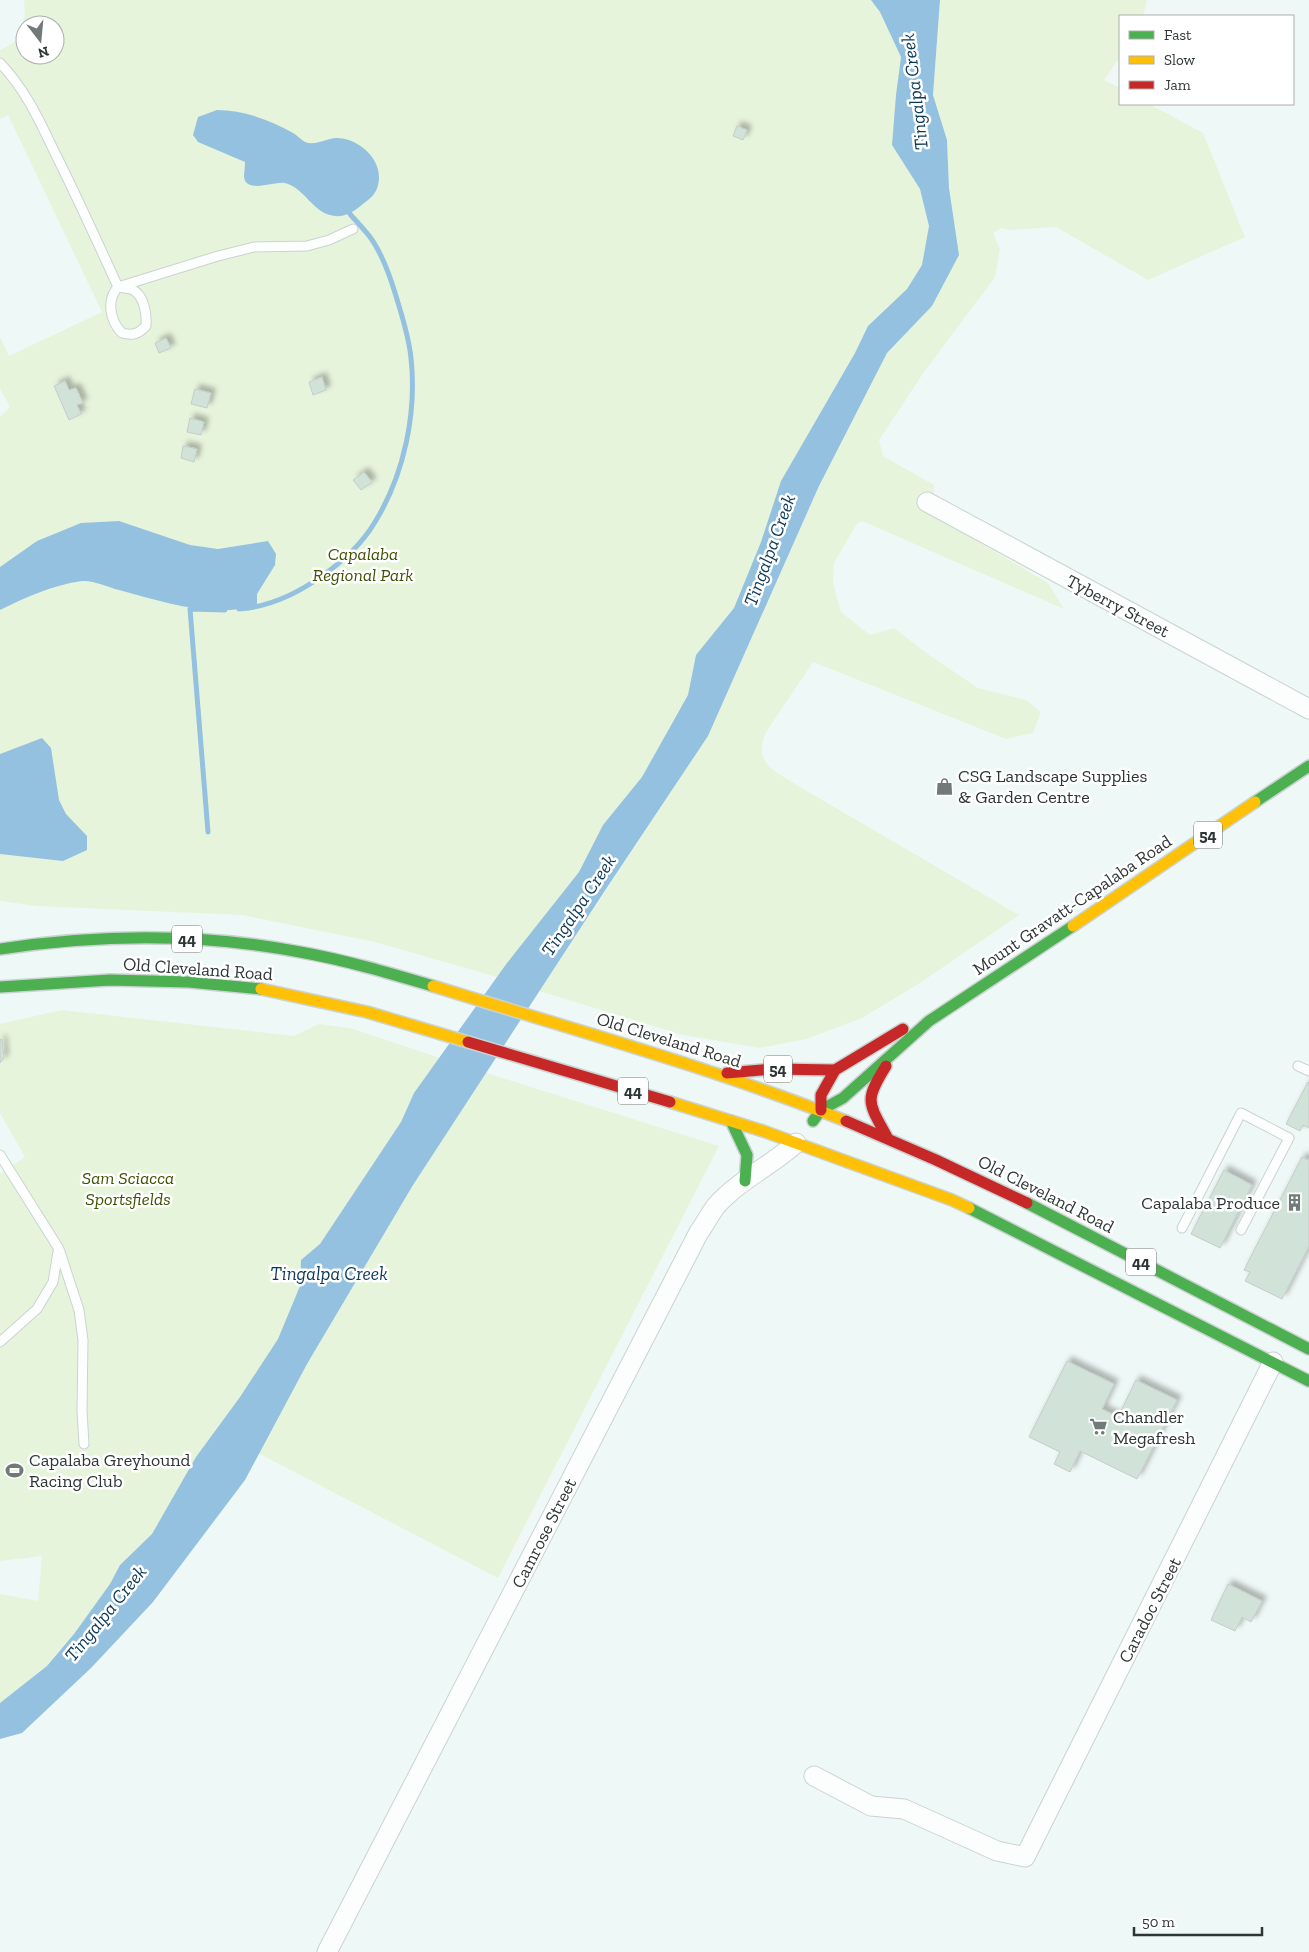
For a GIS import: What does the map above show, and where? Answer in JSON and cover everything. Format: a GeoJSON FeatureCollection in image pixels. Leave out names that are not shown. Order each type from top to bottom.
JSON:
{"type":"FeatureCollection","features":[{"type":"Feature","properties":{"kind":"main road","name":"Mount Gravatt-Capalaba Road"},"geometry":{"type":"LineString","coordinates":[[801,1136],[821,1110],[843,1098],[929,1021],[1309,766]]}},
{"type":"Feature","properties":{"kind":"main road","name":"Old Cleveland Road"},"geometry":{"type":"LineString","coordinates":[[0,949],[50,942],[108,939],[194,940],[243,944],[302,953],[371,969],[562,1025],[721,1074],[821,1110],[922,1152],[1030,1205],[1309,1349]]}},
{"type":"Feature","properties":{"kind":"main road","name":"Old Cleveland Road"},"geometry":{"type":"LineString","coordinates":[[0,987],[110,980],[223,984],[265,989],[367,1012],[731,1121],[801,1136],[952,1200],[1048,1246],[1309,1381]]}},
{"type":"Feature","properties":{"kind":"main road","name":"Mount Gravatt-Capalaba Road"},"geometry":{"type":"LineString","coordinates":[[821,1110],[821,1095],[835,1070],[907,1027],[929,1021]]}},
{"type":"Feature","properties":{"kind":"main road"},"geometry":{"type":"LineString","coordinates":[[887,1137],[873,1109],[872,1089],[895,1052]]}},
{"type":"Feature","properties":{"kind":"main road","name":"54"},"geometry":{"type":"LineString","coordinates":[[721,1074],[774,1069],[835,1070]]}},
{"type":"Feature","properties":{"kind":"main road"},"geometry":{"type":"LineString","coordinates":[[731,1121],[747,1155],[746,1181]]}},
{"type":"Feature","properties":{"kind":"street","name":"Tyberry Street"},"geometry":{"type":"LineString","coordinates":[[927,502],[1309,709]]}},
{"type":"Feature","properties":{"kind":"street","name":"Camrose Street"},"geometry":{"type":"LineString","coordinates":[[327,1952],[699,1232],[716,1207],[746,1181],[781,1157],[801,1136]]}},
{"type":"Feature","properties":{"kind":"street","name":"Caradoc Street"},"geometry":{"type":"LineString","coordinates":[[814,1776],[871,1806],[904,1809],[997,1851],[1026,1857],[1273,1362]]}},
{"type":"Feature","properties":{"kind":"lane"},"geometry":{"type":"LineString","coordinates":[[0,63],[21,88],[35,114],[85,213],[118,287]]}},
{"type":"Feature","properties":{"kind":"lane"},"geometry":{"type":"LineString","coordinates":[[118,287],[132,289],[140,296],[145,308],[146,326],[132,336],[122,333],[114,321],[111,298],[118,287],[218,256],[254,247],[307,246],[329,240],[353,229]]}},
{"type":"Feature","properties":{"kind":"lane"},"geometry":{"type":"LineString","coordinates":[[1298,1066],[1309,1071]]}},
{"type":"Feature","properties":{"kind":"lane"},"geometry":{"type":"LineString","coordinates":[[1182,1228],[1241,1113],[1289,1138],[1241,1230]]}},
{"type":"Feature","properties":{"kind":"lane"},"geometry":{"type":"LineString","coordinates":[[0,1154],[58,1249],[79,1310],[83,1340],[82,1411],[84,1444]]}},
{"type":"Feature","properties":{"kind":"lane"},"geometry":{"type":"LineString","coordinates":[[0,1342],[36,1309],[53,1282],[58,1249]]}},
{"type":"Feature","properties":{"kind":"green space","name":"Capalaba Regional Park"},"geometry":{"type":"Polygon","coordinates":[[[24,0],[901,0],[938,255],[882,330],[730,655],[521,984],[375,942],[242,915],[37,906],[0,901],[0,417],[10,407],[0,388],[0,337],[9,356],[102,312],[8,115],[0,119],[0,50],[15,42],[15,65],[65,65],[65,15],[25,15],[24,0]]]}},
{"type":"Feature","properties":{"kind":"green space"},"geometry":{"type":"Polygon","coordinates":[[[940,0],[1147,0],[1143,15],[1119,15],[1119,58],[1104,80],[1119,88],[1119,105],[1151,105],[1203,133],[1245,237],[1148,280],[1056,227],[1010,230],[1001,228],[993,233],[1000,249],[995,277],[924,372],[879,440],[883,456],[934,485],[934,513],[945,522],[1048,583],[1064,609],[862,521],[856,525],[834,563],[833,583],[841,612],[870,635],[894,628],[929,655],[978,688],[1026,700],[1041,712],[1033,733],[1006,739],[813,662],[766,732],[762,743],[764,760],[775,771],[1019,915],[920,983],[862,1018],[806,1039],[760,1048],[683,1035],[539,991],[708,736],[819,486],[887,353],[932,306],[949,188],[947,140],[933,95],[940,0]]]}},
{"type":"Feature","properties":{"kind":"green space","name":"Sam Sciacca Sportsfields"},"geometry":{"type":"Polygon","coordinates":[[[62,1010],[294,1036],[319,1024],[350,1028],[719,1146],[498,1578],[231,1439],[200,1489],[0,1723],[0,1594],[38,1601],[42,1556],[0,1561],[0,1174],[25,1157],[0,1113],[0,1024],[62,1010]]]}},
{"type":"Feature","properties":{"kind":"water","name":"Tingalpa Creek"},"geometry":{"type":"Polygon","coordinates":[[[871,0],[940,0],[933,95],[947,140],[949,188],[959,255],[932,306],[887,353],[819,486],[708,736],[413,1185],[307,1364],[245,1480],[153,1602],[91,1668],[22,1733],[0,1739],[0,1703],[47,1666],[74,1634],[110,1584],[120,1565],[152,1534],[196,1457],[240,1397],[278,1339],[300,1286],[301,1260],[320,1244],[401,1122],[414,1093],[507,963],[579,872],[603,825],[642,777],[688,695],[696,655],[734,608],[761,542],[781,481],[855,353],[868,326],[907,289],[922,265],[929,226],[920,189],[892,145],[901,57],[880,12],[871,0]]]}},
{"type":"Feature","properties":{"kind":"water"},"geometry":{"type":"Polygon","coordinates":[[[217,110],[237,112],[266,120],[309,143],[343,138],[358,144],[375,161],[379,177],[376,190],[371,198],[353,211],[335,216],[321,211],[298,190],[285,183],[262,186],[250,185],[244,177],[245,162],[198,142],[193,135],[198,117],[217,110]]]}},
{"type":"Feature","properties":{"kind":"water"},"geometry":{"type":"Polygon","coordinates":[[[119,521],[190,545],[218,549],[268,541],[276,554],[275,565],[257,594],[257,606],[239,609],[204,609],[170,604],[96,583],[82,581],[30,596],[0,610],[0,567],[37,541],[81,523],[119,521]]]}},
{"type":"Feature","properties":{"kind":"water"},"geometry":{"type":"Polygon","coordinates":[[[42,738],[51,748],[59,800],[66,814],[87,836],[87,850],[63,861],[0,854],[0,754],[42,738]]]}},
{"type":"Feature","properties":{"kind":"building"},"geometry":{"type":"Polygon","coordinates":[[[737,126],[747,130],[743,140],[733,136],[737,126]]]}},
{"type":"Feature","properties":{"kind":"building"},"geometry":{"type":"Polygon","coordinates":[[[166,338],[171,348],[159,353],[155,343],[166,338]]]}},
{"type":"Feature","properties":{"kind":"building"},"geometry":{"type":"Polygon","coordinates":[[[322,377],[326,390],[313,395],[309,382],[322,377]]]}},
{"type":"Feature","properties":{"kind":"building"},"geometry":{"type":"Polygon","coordinates":[[[65,381],[69,390],[76,388],[83,403],[77,405],[81,414],[69,420],[54,386],[65,381]]]}},
{"type":"Feature","properties":{"kind":"building"},"geometry":{"type":"Polygon","coordinates":[[[195,389],[211,393],[207,408],[191,404],[195,389]]]}},
{"type":"Feature","properties":{"kind":"building"},"geometry":{"type":"Polygon","coordinates":[[[190,418],[204,422],[201,435],[187,432],[190,418]]]}},
{"type":"Feature","properties":{"kind":"building"},"geometry":{"type":"Polygon","coordinates":[[[183,446],[197,449],[194,462],[181,458],[183,446]]]}},
{"type":"Feature","properties":{"kind":"building"},"geometry":{"type":"Polygon","coordinates":[[[364,472],[372,482],[361,490],[353,480],[364,472]]]}},
{"type":"Feature","properties":{"kind":"building"},"geometry":{"type":"Polygon","coordinates":[[[0,1039],[2,1040],[4,1058],[0,1063],[0,1039]]]}},
{"type":"Feature","properties":{"kind":"building"},"geometry":{"type":"Polygon","coordinates":[[[1308,1082],[1309,1128],[1303,1125],[1300,1131],[1286,1124],[1308,1082]]]}},
{"type":"Feature","properties":{"kind":"building","name":"Capalaba Produce"},"geometry":{"type":"Polygon","coordinates":[[[1302,1157],[1308,1160],[1309,1158],[1309,1246],[1282,1299],[1245,1281],[1250,1272],[1244,1270],[1302,1157]]]}},
{"type":"Feature","properties":{"kind":"building"},"geometry":{"type":"Polygon","coordinates":[[[1224,1170],[1252,1185],[1220,1248],[1191,1234],[1224,1170]]]}},
{"type":"Feature","properties":{"kind":"building","name":"Chandler Megafresh"},"geometry":{"type":"Polygon","coordinates":[[[1067,1361],[1114,1384],[1102,1409],[1118,1417],[1136,1380],[1177,1400],[1137,1479],[1080,1451],[1070,1472],[1054,1464],[1060,1452],[1029,1437],[1067,1361]]]}},
{"type":"Feature","properties":{"kind":"building"},"geometry":{"type":"Polygon","coordinates":[[[1228,1584],[1262,1601],[1251,1622],[1242,1617],[1235,1631],[1211,1620],[1228,1584]]]}},
{"type":"Feature","properties":{"kind":"waterway"},"geometry":{"type":"LineString","coordinates":[[239,609],[250,608],[283,598],[322,576],[344,559],[364,538],[375,522],[394,484],[401,464],[410,422],[412,400],[409,342],[394,288],[382,257],[370,237],[350,214]]}},
{"type":"Feature","properties":{"kind":"waterway"},"geometry":{"type":"LineString","coordinates":[[208,832],[190,609],[225,610]]}},
{"type":"Feature","properties":{"kind":"traffic: fast"},"geometry":{"type":"LineString","coordinates":[[1255,802],[1309,766]]}},
{"type":"Feature","properties":{"kind":"traffic: fast"},"geometry":{"type":"LineString","coordinates":[[813,1121],[821,1110],[843,1098],[929,1021],[1073,926]]}},
{"type":"Feature","properties":{"kind":"traffic: fast"},"geometry":{"type":"LineString","coordinates":[[0,949],[75,940],[113,938],[225,941],[317,955],[433,986]]}},
{"type":"Feature","properties":{"kind":"traffic: fast"},"geometry":{"type":"LineString","coordinates":[[0,987],[110,980],[189,982],[261,989]]}},
{"type":"Feature","properties":{"kind":"traffic: fast"},"geometry":{"type":"LineString","coordinates":[[731,1121],[747,1155],[745,1181]]}},
{"type":"Feature","properties":{"kind":"traffic: fast"},"geometry":{"type":"LineString","coordinates":[[1027,1203],[1309,1349]]}},
{"type":"Feature","properties":{"kind":"traffic: fast"},"geometry":{"type":"LineString","coordinates":[[969,1208],[1309,1381]]}},
{"type":"Feature","properties":{"kind":"traffic: slow"},"geometry":{"type":"LineString","coordinates":[[1073,926],[1255,802]]}},
{"type":"Feature","properties":{"kind":"traffic: slow"},"geometry":{"type":"LineString","coordinates":[[433,986],[692,1066],[795,1101],[846,1121]]}},
{"type":"Feature","properties":{"kind":"traffic: slow"},"geometry":{"type":"LineString","coordinates":[[261,989],[367,1012],[468,1042]]}},
{"type":"Feature","properties":{"kind":"traffic: slow"},"geometry":{"type":"LineString","coordinates":[[670,1102],[763,1131],[952,1200],[969,1208]]}},
{"type":"Feature","properties":{"kind":"traffic: jam"},"geometry":{"type":"LineString","coordinates":[[821,1110],[821,1095],[835,1070],[903,1029]]}},
{"type":"Feature","properties":{"kind":"traffic: jam"},"geometry":{"type":"LineString","coordinates":[[468,1042],[670,1102]]}},
{"type":"Feature","properties":{"kind":"traffic: jam"},"geometry":{"type":"LineString","coordinates":[[886,1066],[874,1087],[871,1102],[887,1137]]}},
{"type":"Feature","properties":{"kind":"traffic: jam"},"geometry":{"type":"LineString","coordinates":[[727,1073],[774,1069],[835,1070]]}},
{"type":"Feature","properties":{"kind":"traffic: jam"},"geometry":{"type":"LineString","coordinates":[[846,1121],[936,1160],[1027,1203]]}},
{"type":"Feature","properties":{"kind":"place","name":"CSG Landscape Supplies & Garden Centre"},"geometry":{"type":"Point","coordinates":[944,786]}},
{"type":"Feature","properties":{"kind":"place","name":"Capalaba Produce"},"geometry":{"type":"Point","coordinates":[1294,1203]}},
{"type":"Feature","properties":{"kind":"place","name":"Chandler Megafresh"},"geometry":{"type":"Point","coordinates":[1099,1427]}},
{"type":"Feature","properties":{"kind":"place","name":"Capalaba Greyhound Racing Club"},"geometry":{"type":"Point","coordinates":[15,1470]}}]}
